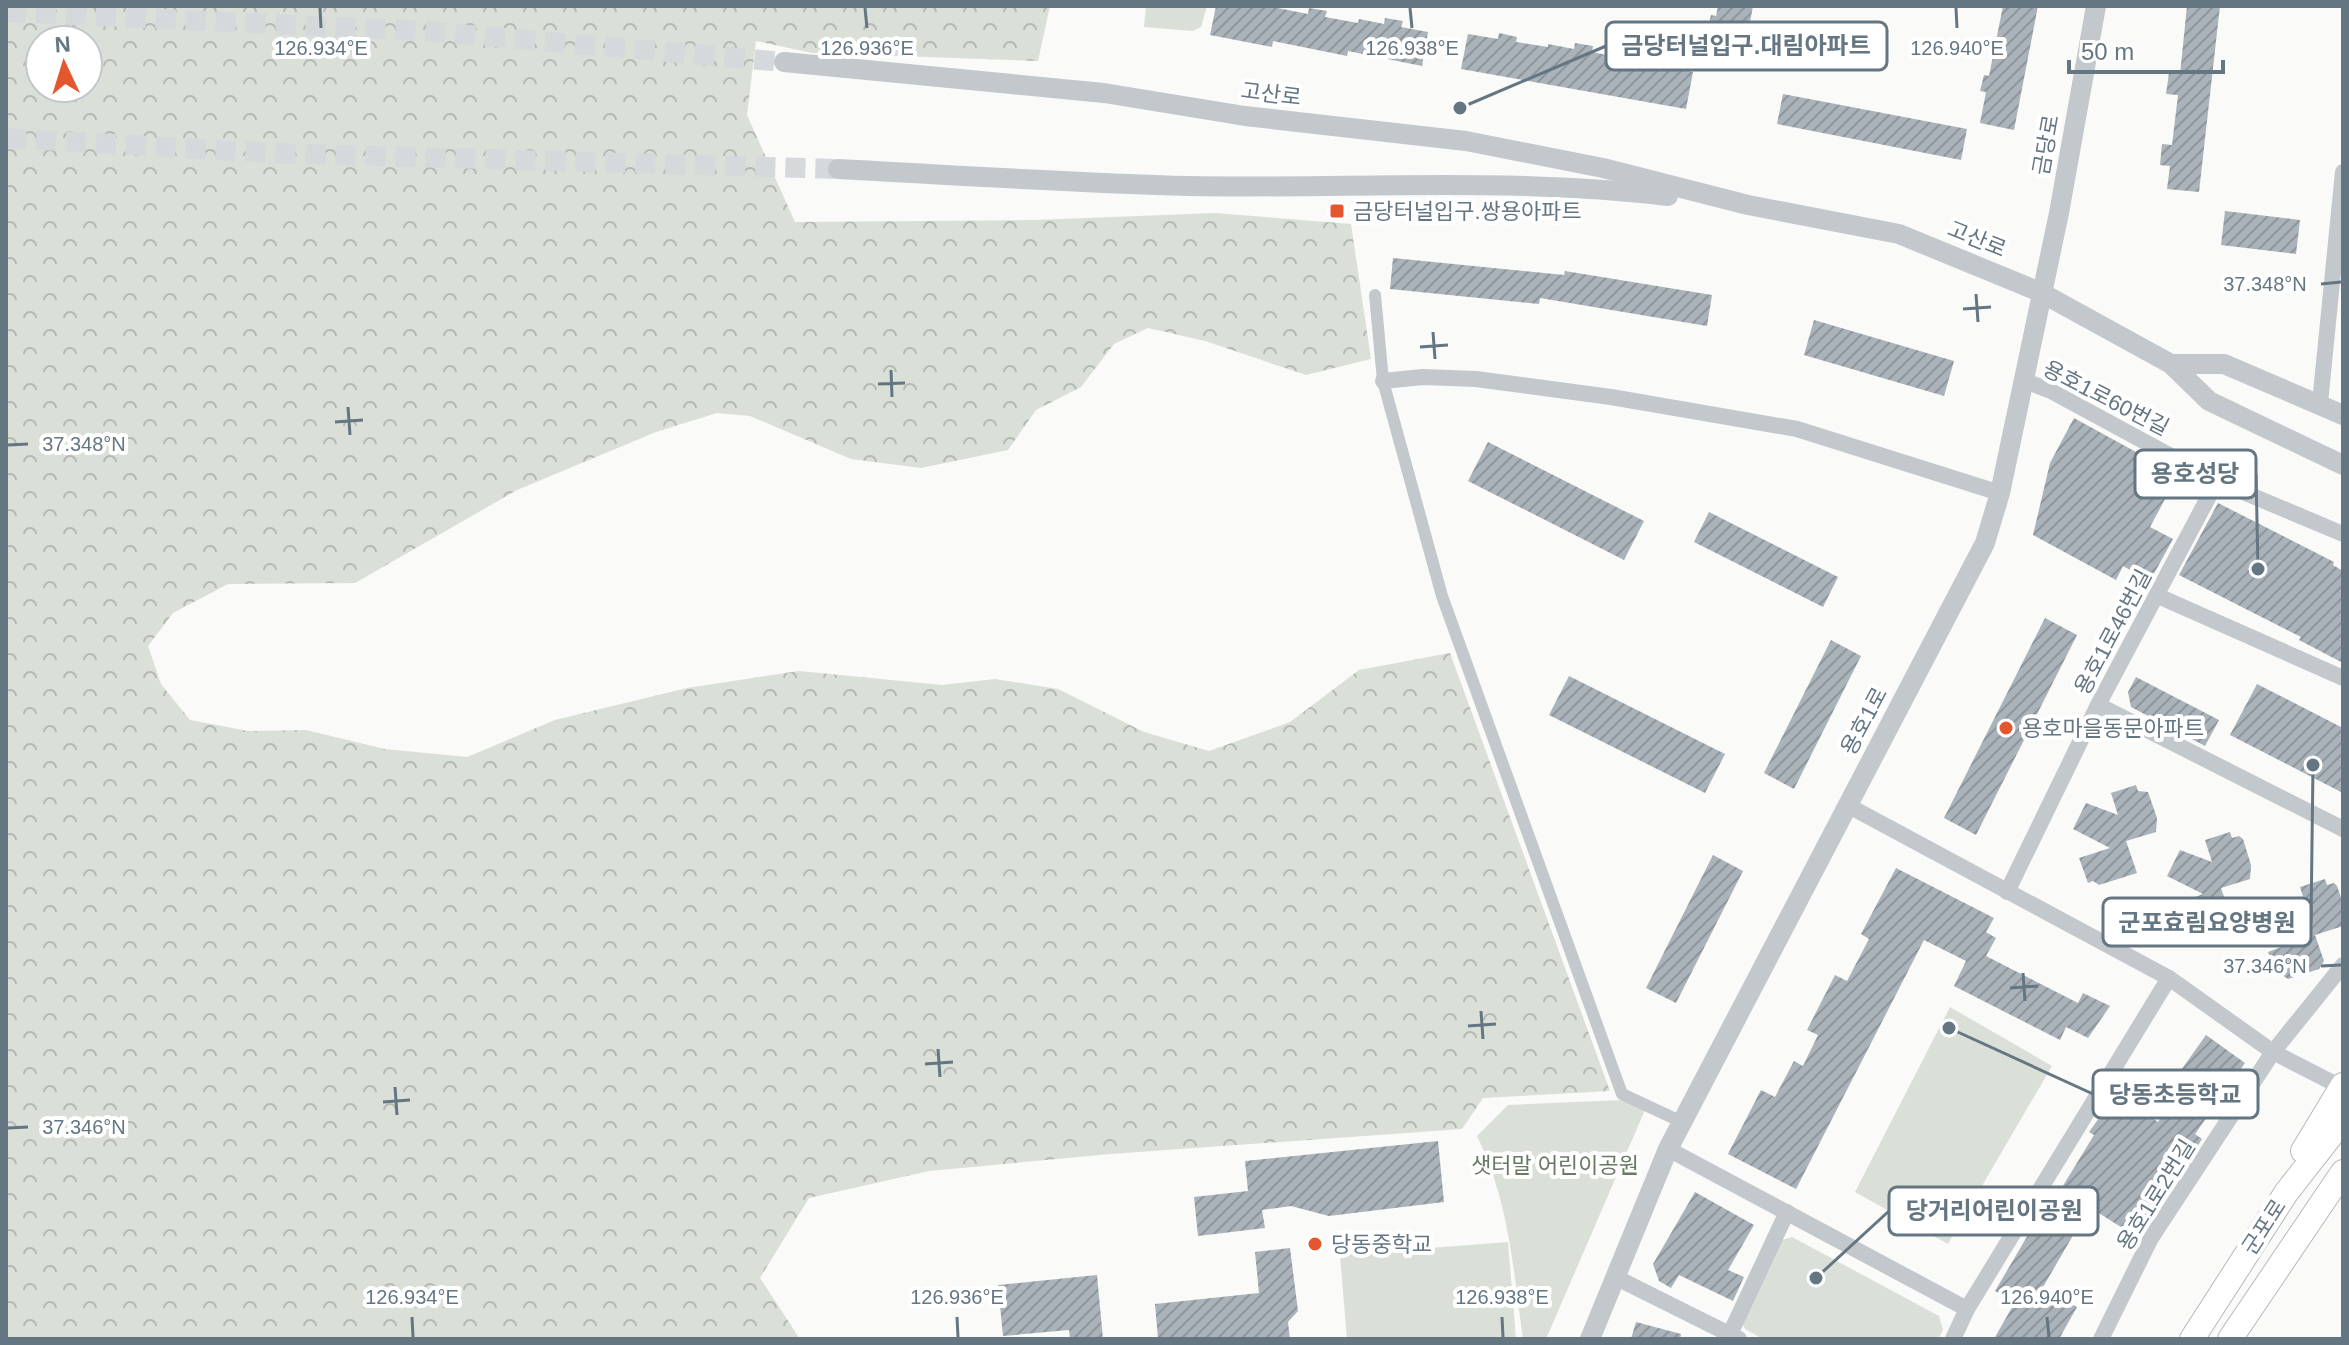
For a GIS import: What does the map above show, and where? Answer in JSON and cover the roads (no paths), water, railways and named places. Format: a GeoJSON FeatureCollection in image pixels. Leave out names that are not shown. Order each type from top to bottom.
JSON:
{"type":"FeatureCollection","features":[{"type":"Feature","properties":{"kind":"main road"},"geometry":{"type":"LineString","coordinates":[[2286,1193],[2306,1145],[2342,1086]]}},
{"type":"Feature","properties":{"kind":"main road","name":"군포로"},"geometry":{"type":"LineString","coordinates":[[2192,1339],[2286,1193],[2343,1120]]}},
{"type":"Feature","properties":{"kind":"main road","name":"군포로"},"geometry":{"type":"LineString","coordinates":[[2230,1339],[2343,1172]]}},
{"type":"Feature","properties":{"kind":"street","name":"금당로"},"geometry":{"type":"LineString","coordinates":[[2040,292],[2059,213],[2096,6]]}},
{"type":"Feature","properties":{"kind":"street","name":"고산로"},"geometry":{"type":"LineString","coordinates":[[784,62],[1104,93],[1245,116],[1466,141],[1603,168],[1748,205],[1899,234],[2040,292],[2171,364],[2209,401],[2343,465]]}},
{"type":"Feature","properties":{"kind":"street","name":"고산로"},"geometry":{"type":"LineString","coordinates":[[838,169],[1191,186],[1528,185],[1600,188],[1748,205]]}},
{"type":"Feature","properties":{"kind":"street"},"geometry":{"type":"LineString","coordinates":[[2320,403],[2343,172]]}},
{"type":"Feature","properties":{"kind":"street","name":"용호1로"},"geometry":{"type":"LineString","coordinates":[[1590,1339],[1668,1149],[1985,543],[2000,493],[2040,292]]}},
{"type":"Feature","properties":{"kind":"street"},"geometry":{"type":"LineString","coordinates":[[1375,295],[1383,381],[1442,596],[1622,1094],[1682,1122]]}},
{"type":"Feature","properties":{"kind":"street","name":"고산로"},"geometry":{"type":"LineString","coordinates":[[2171,364],[2224,364],[2343,415]]}},
{"type":"Feature","properties":{"kind":"street"},"geometry":{"type":"LineString","coordinates":[[1383,381],[1423,377],[1476,379],[1611,397],[1782,426],[2000,493]]}},
{"type":"Feature","properties":{"kind":"street","name":"용호1로60번길"},"geometry":{"type":"LineString","coordinates":[[2023,380],[2051,391],[2217,481],[2343,534]]}},
{"type":"Feature","properties":{"kind":"street","name":"용호1로46번길"},"geometry":{"type":"LineString","coordinates":[[2007,892],[2098,705],[2217,481]]}},
{"type":"Feature","properties":{"kind":"street"},"geometry":{"type":"LineString","coordinates":[[2158,596],[2343,678]]}},
{"type":"Feature","properties":{"kind":"street"},"geometry":{"type":"LineString","coordinates":[[2098,705],[2343,829]]}},
{"type":"Feature","properties":{"kind":"street"},"geometry":{"type":"LineString","coordinates":[[1847,805],[2169,978],[2273,1052],[2342,1086]]}},
{"type":"Feature","properties":{"kind":"street","name":"용호1로2번길"},"geometry":{"type":"LineString","coordinates":[[2101,1339],[2151,1238],[2273,1052],[2343,965]]}},
{"type":"Feature","properties":{"kind":"street"},"geometry":{"type":"LineString","coordinates":[[1953,1339],[1967,1309],[2169,978]]}},
{"type":"Feature","properties":{"kind":"street"},"geometry":{"type":"LineString","coordinates":[[1668,1149],[1967,1309]]}},
{"type":"Feature","properties":{"kind":"street"},"geometry":{"type":"LineString","coordinates":[[1615,1277],[1734,1337],[1787,1212]]}},
{"type":"Feature","properties":{"kind":"tunnel"},"geometry":{"type":"LineString","coordinates":[[6,12],[425,31],[784,62]]}},
{"type":"Feature","properties":{"kind":"tunnel"},"geometry":{"type":"LineString","coordinates":[[6,138],[272,153],[838,169]]}},
{"type":"Feature","properties":{"kind":"place","name":"금당터널입구.대림아파트"},"geometry":{"type":"Point","coordinates":[1460,108]}},
{"type":"Feature","properties":{"kind":"place","name":"금당터널입구.쌍용아파트"},"geometry":{"type":"Point","coordinates":[1337,211]}},
{"type":"Feature","properties":{"kind":"place","name":"용호성당"},"geometry":{"type":"Point","coordinates":[2258,569]}},
{"type":"Feature","properties":{"kind":"place","name":"용호마을동문아파트"},"geometry":{"type":"Point","coordinates":[2006,728]}},
{"type":"Feature","properties":{"kind":"place","name":"군포효림요양병원"},"geometry":{"type":"Point","coordinates":[2313,765]}},
{"type":"Feature","properties":{"kind":"place","name":"당동초등학교"},"geometry":{"type":"Point","coordinates":[1949,1028]}},
{"type":"Feature","properties":{"kind":"place","name":"당동중학교"},"geometry":{"type":"Point","coordinates":[1315,1244]}},
{"type":"Feature","properties":{"kind":"place","name":"당거리어린이공원"},"geometry":{"type":"Point","coordinates":[1816,1278]}},
{"type":"Feature","properties":{"kind":"park label","name":"샛터말 어린이공원"},"geometry":{"type":"Point","coordinates":[1555,1165]}}]}
